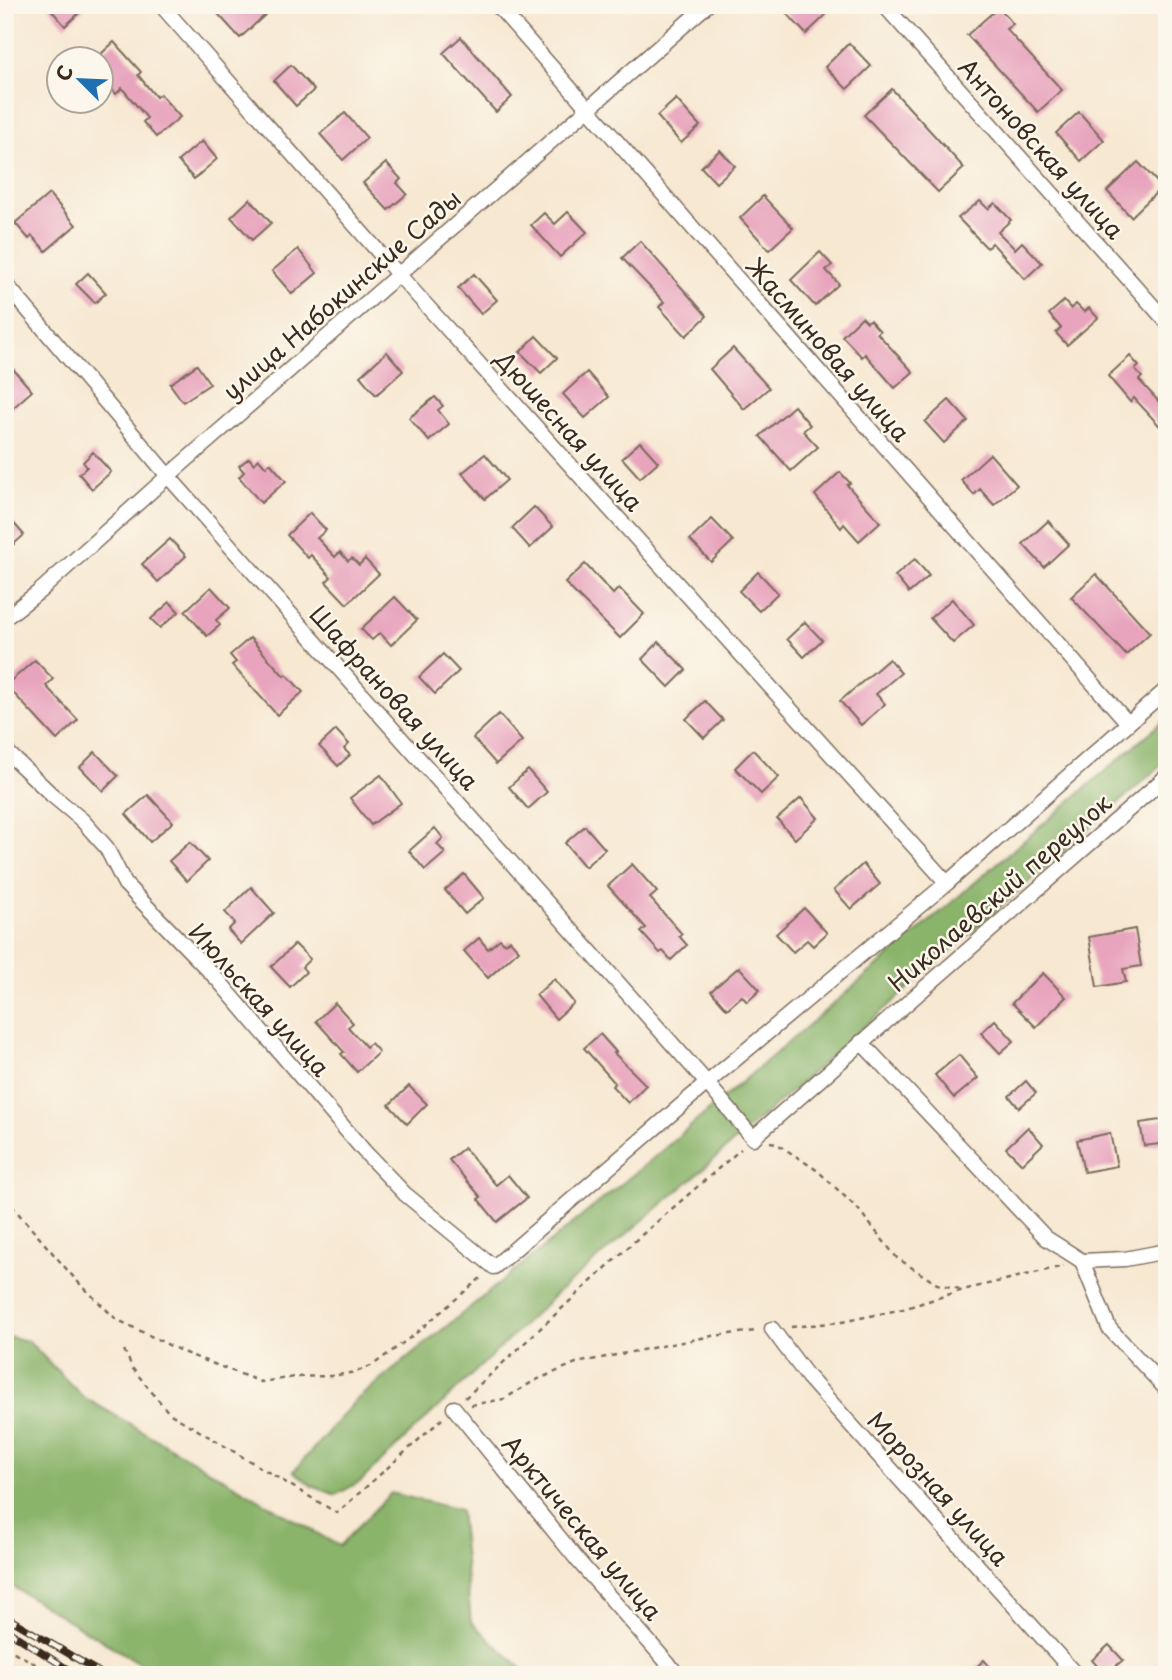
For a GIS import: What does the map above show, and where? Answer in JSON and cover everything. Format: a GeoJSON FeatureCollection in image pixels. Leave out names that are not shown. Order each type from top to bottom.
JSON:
{"type":"FeatureCollection","features":[{"type":"Feature","properties":{"kind":"street","name":"Дюшесная улица"},"geometry":{"type":"LineString","coordinates":[[161,5],[398,274],[947,883]]}},
{"type":"Feature","properties":{"kind":"street","name":"Жасминовая улица"},"geometry":{"type":"LineString","coordinates":[[497,5],[1127,722]]}},
{"type":"Feature","properties":{"kind":"street","name":"улица Набокинские Сады"},"geometry":{"type":"LineString","coordinates":[[5,618],[40,591],[707,5]]}},
{"type":"Feature","properties":{"kind":"street","name":"Антоновская улица"},"geometry":{"type":"LineString","coordinates":[[884,5],[1167,322]]}},
{"type":"Feature","properties":{"kind":"street","name":"Шафрановая улица"},"geometry":{"type":"LineString","coordinates":[[5,283],[168,476],[753,1138]]}},
{"type":"Feature","properties":{"kind":"street"},"geometry":{"type":"LineString","coordinates":[[494,1267],[707,1083],[947,883],[1167,689]]}},
{"type":"Feature","properties":{"kind":"street","name":"Июльская улица"},"geometry":{"type":"LineString","coordinates":[[5,750],[82,820],[106,847],[125,884],[218,980],[364,1151],[405,1194],[494,1267]]}},
{"type":"Feature","properties":{"kind":"street","name":"Николаевский переулок"},"geometry":{"type":"LineString","coordinates":[[753,1138],[1167,776]]}},
{"type":"Feature","properties":{"kind":"street"},"geometry":{"type":"LineString","coordinates":[[861,1042],[1046,1238],[1082,1261],[1125,1259],[1167,1251]]}},
{"type":"Feature","properties":{"kind":"street"},"geometry":{"type":"LineString","coordinates":[[1082,1261],[1109,1328],[1167,1390]]}},
{"type":"Feature","properties":{"kind":"street","name":"Морозная улица"},"geometry":{"type":"LineString","coordinates":[[772,1329],[808,1377],[1076,1675]]}},
{"type":"Feature","properties":{"kind":"street","name":"Арктическая улица"},"geometry":{"type":"LineString","coordinates":[[454,1408],[580,1563],[678,1675]]}},
{"type":"Feature","properties":{"kind":"path"},"geometry":{"type":"LineString","coordinates":[[124,1350],[133,1369],[169,1413],[337,1513],[637,1239],[753,1138],[776,1143],[818,1171],[858,1209],[897,1258],[937,1284],[963,1290]]}},
{"type":"Feature","properties":{"kind":"path"},"geometry":{"type":"LineString","coordinates":[[5,1198],[76,1280],[116,1319],[185,1353],[261,1382],[356,1373],[373,1365],[415,1334],[494,1267]]}},
{"type":"Feature","properties":{"kind":"path"},"geometry":{"type":"LineString","coordinates":[[5,1647],[55,1675]]}},
{"type":"Feature","properties":{"kind":"green space"},"geometry":{"type":"Polygon","coordinates":[[[1167,718],[1167,760],[687,1183],[558,1292],[361,1481],[336,1495],[312,1486],[294,1471],[355,1401],[651,1160],[1167,718]]]}},
{"type":"Feature","properties":{"kind":"green space"},"geometry":{"type":"Polygon","coordinates":[[[5,1336],[28,1341],[82,1396],[339,1546],[391,1493],[460,1510],[471,1622],[529,1675],[159,1675],[5,1582],[5,1336]]]}},
{"type":"Feature","properties":{"kind":"building"},"geometry":{"type":"Polygon","coordinates":[[[47,5],[88,5],[65,26],[47,5]]]}},
{"type":"Feature","properties":{"kind":"building"},"geometry":{"type":"Polygon","coordinates":[[[210,5],[256,5],[265,15],[240,38],[210,5]]]}},
{"type":"Feature","properties":{"kind":"building"},"geometry":{"type":"Polygon","coordinates":[[[779,5],[819,5],[827,14],[806,34],[779,5]]]}},
{"type":"Feature","properties":{"kind":"building"},"geometry":{"type":"Polygon","coordinates":[[[999,7],[1013,24],[1006,29],[1062,90],[1038,112],[967,35],[999,7]]]}},
{"type":"Feature","properties":{"kind":"building"},"geometry":{"type":"Polygon","coordinates":[[[461,37],[512,97],[496,112],[443,53],[461,37]]]}},
{"type":"Feature","properties":{"kind":"building"},"geometry":{"type":"Polygon","coordinates":[[[114,42],[141,72],[138,75],[156,97],[160,94],[180,117],[156,137],[143,122],[147,118],[122,88],[116,94],[116,46],[110,46],[114,42]]]}},
{"type":"Feature","properties":{"kind":"building"},"geometry":{"type":"Polygon","coordinates":[[[849,43],[871,66],[847,89],[825,67],[849,43]]]}},
{"type":"Feature","properties":{"kind":"building"},"geometry":{"type":"Polygon","coordinates":[[[291,65],[314,90],[296,106],[274,81],[291,65]]]}},
{"type":"Feature","properties":{"kind":"building"},"geometry":{"type":"Polygon","coordinates":[[[892,89],[964,168],[938,192],[864,115],[892,89]]]}},
{"type":"Feature","properties":{"kind":"building"},"geometry":{"type":"Polygon","coordinates":[[[676,99],[700,126],[681,143],[657,116],[676,99]]]}},
{"type":"Feature","properties":{"kind":"building"},"geometry":{"type":"Polygon","coordinates":[[[1079,112],[1104,140],[1081,161],[1056,133],[1079,112]]]}},
{"type":"Feature","properties":{"kind":"building"},"geometry":{"type":"Polygon","coordinates":[[[345,113],[367,138],[343,160],[320,134],[345,113]]]}},
{"type":"Feature","properties":{"kind":"building"},"geometry":{"type":"Polygon","coordinates":[[[202,141],[217,159],[194,179],[178,161],[202,141]]]}},
{"type":"Feature","properties":{"kind":"building"},"geometry":{"type":"Polygon","coordinates":[[[720,150],[735,166],[716,183],[701,167],[720,150]]]}},
{"type":"Feature","properties":{"kind":"building"},"geometry":{"type":"Polygon","coordinates":[[[1138,162],[1162,187],[1131,217],[1107,191],[1138,162]]]}},
{"type":"Feature","properties":{"kind":"building"},"geometry":{"type":"Polygon","coordinates":[[[386,163],[401,179],[397,183],[407,194],[388,210],[363,183],[386,163]]]}},
{"type":"Feature","properties":{"kind":"building"},"geometry":{"type":"Polygon","coordinates":[[[49,194],[76,225],[46,251],[32,236],[29,239],[15,223],[49,194]]]}},
{"type":"Feature","properties":{"kind":"building"},"geometry":{"type":"Polygon","coordinates":[[[763,196],[793,228],[769,250],[740,218],[763,196]]]}},
{"type":"Feature","properties":{"kind":"building"},"geometry":{"type":"Polygon","coordinates":[[[250,199],[271,223],[252,240],[231,217],[250,199]]]}},
{"type":"Feature","properties":{"kind":"building"},"geometry":{"type":"Polygon","coordinates":[[[980,201],[988,209],[995,203],[1011,220],[998,232],[1015,249],[1022,242],[1042,263],[1025,279],[992,243],[987,248],[958,218],[980,201]]]}},
{"type":"Feature","properties":{"kind":"building"},"geometry":{"type":"Polygon","coordinates":[[[568,212],[587,232],[560,257],[531,225],[544,213],[555,224],[568,212]]]}},
{"type":"Feature","properties":{"kind":"building"},"geometry":{"type":"Polygon","coordinates":[[[640,241],[707,316],[686,336],[659,307],[664,302],[622,258],[640,241]]]}},
{"type":"Feature","properties":{"kind":"building"},"geometry":{"type":"Polygon","coordinates":[[[298,249],[317,273],[292,294],[272,271],[298,249]]]}},
{"type":"Feature","properties":{"kind":"building"},"geometry":{"type":"Polygon","coordinates":[[[820,252],[832,265],[826,270],[839,284],[815,306],[791,280],[820,252]]]}},
{"type":"Feature","properties":{"kind":"building"},"geometry":{"type":"Polygon","coordinates":[[[88,273],[106,293],[95,303],[76,284],[88,273]]]}},
{"type":"Feature","properties":{"kind":"building"},"geometry":{"type":"Polygon","coordinates":[[[474,274],[497,300],[481,314],[458,288],[474,274]]]}},
{"type":"Feature","properties":{"kind":"building"},"geometry":{"type":"Polygon","coordinates":[[[1064,301],[1071,309],[1076,304],[1084,312],[1089,308],[1098,318],[1067,345],[1056,333],[1061,328],[1049,314],[1064,301]]]}},
{"type":"Feature","properties":{"kind":"building"},"geometry":{"type":"Polygon","coordinates":[[[862,317],[867,322],[870,320],[880,331],[877,333],[913,372],[895,388],[865,354],[862,357],[842,336],[862,317]]]}},
{"type":"Feature","properties":{"kind":"building"},"geometry":{"type":"Polygon","coordinates":[[[536,336],[557,358],[541,373],[520,352],[536,336]]]}},
{"type":"Feature","properties":{"kind":"building"},"geometry":{"type":"Polygon","coordinates":[[[733,348],[769,388],[744,409],[710,369],[733,348]]]}},
{"type":"Feature","properties":{"kind":"building"},"geometry":{"type":"Polygon","coordinates":[[[387,352],[403,371],[376,395],[360,376],[387,352]]]}},
{"type":"Feature","properties":{"kind":"building"},"geometry":{"type":"Polygon","coordinates":[[[1130,356],[1139,366],[1135,370],[1142,377],[1139,380],[1161,404],[1167,398],[1167,434],[1134,398],[1130,402],[1108,376],[1130,356]]]}},
{"type":"Feature","properties":{"kind":"building"},"geometry":{"type":"Polygon","coordinates":[[[197,365],[210,384],[183,402],[170,384],[197,365]]]}},
{"type":"Feature","properties":{"kind":"building"},"geometry":{"type":"Polygon","coordinates":[[[14,370],[32,391],[5,415],[5,378],[14,370]]]}},
{"type":"Feature","properties":{"kind":"building"},"geometry":{"type":"Polygon","coordinates":[[[587,372],[609,397],[585,418],[563,394],[587,372]]]}},
{"type":"Feature","properties":{"kind":"building"},"geometry":{"type":"Polygon","coordinates":[[[435,397],[443,406],[438,410],[449,424],[429,441],[409,418],[435,397]]]}},
{"type":"Feature","properties":{"kind":"building"},"geometry":{"type":"Polygon","coordinates":[[[949,400],[968,421],[944,443],[925,422],[949,400]]]}},
{"type":"Feature","properties":{"kind":"building"},"geometry":{"type":"Polygon","coordinates":[[[794,406],[810,425],[803,431],[818,447],[791,471],[760,436],[794,406]]]}},
{"type":"Feature","properties":{"kind":"building"},"geometry":{"type":"Polygon","coordinates":[[[640,442],[658,462],[640,478],[622,458],[640,442]]]}},
{"type":"Feature","properties":{"kind":"building"},"geometry":{"type":"Polygon","coordinates":[[[93,452],[111,472],[92,489],[79,474],[87,467],[83,462],[93,452]]]}},
{"type":"Feature","properties":{"kind":"building"},"geometry":{"type":"Polygon","coordinates":[[[485,454],[507,480],[485,499],[462,473],[485,454]]]}},
{"type":"Feature","properties":{"kind":"building"},"geometry":{"type":"Polygon","coordinates":[[[990,454],[1017,485],[994,505],[980,489],[974,495],[961,480],[990,454]]]}},
{"type":"Feature","properties":{"kind":"building"},"geometry":{"type":"Polygon","coordinates":[[[249,458],[254,464],[259,459],[266,467],[270,463],[286,481],[261,503],[239,477],[244,472],[239,466],[249,458]]]}},
{"type":"Feature","properties":{"kind":"building"},"geometry":{"type":"Polygon","coordinates":[[[840,472],[850,483],[847,485],[880,522],[859,541],[844,524],[841,528],[815,495],[840,472]]]}},
{"type":"Feature","properties":{"kind":"building"},"geometry":{"type":"Polygon","coordinates":[[[534,507],[553,527],[530,548],[512,528],[534,507]]]}},
{"type":"Feature","properties":{"kind":"building"},"geometry":{"type":"Polygon","coordinates":[[[5,513],[24,535],[5,552],[5,513]]]}},
{"type":"Feature","properties":{"kind":"building"},"geometry":{"type":"Polygon","coordinates":[[[310,513],[326,530],[317,538],[335,557],[340,552],[348,561],[352,558],[359,565],[365,559],[379,574],[347,604],[326,582],[331,577],[311,555],[308,558],[287,535],[310,513]]]}},
{"type":"Feature","properties":{"kind":"building"},"geometry":{"type":"Polygon","coordinates":[[[712,519],[733,541],[711,562],[690,540],[712,519]]]}},
{"type":"Feature","properties":{"kind":"building"},"geometry":{"type":"Polygon","coordinates":[[[1048,521],[1069,544],[1044,567],[1023,544],[1048,521]]]}},
{"type":"Feature","properties":{"kind":"building"},"geometry":{"type":"Polygon","coordinates":[[[170,539],[186,556],[158,582],[142,564],[170,539]]]}},
{"type":"Feature","properties":{"kind":"building"},"geometry":{"type":"Polygon","coordinates":[[[915,559],[929,576],[909,593],[895,576],[915,559]]]}},
{"type":"Feature","properties":{"kind":"building"},"geometry":{"type":"Polygon","coordinates":[[[585,564],[613,594],[619,588],[644,614],[620,638],[565,583],[585,564]]]}},
{"type":"Feature","properties":{"kind":"building"},"geometry":{"type":"Polygon","coordinates":[[[758,572],[778,593],[759,611],[739,591],[758,572]]]}},
{"type":"Feature","properties":{"kind":"building"},"geometry":{"type":"Polygon","coordinates":[[[1096,574],[1150,633],[1126,655],[1071,597],[1096,574]]]}},
{"type":"Feature","properties":{"kind":"building"},"geometry":{"type":"Polygon","coordinates":[[[211,587],[230,608],[216,620],[220,625],[207,636],[185,611],[211,587]]]}},
{"type":"Feature","properties":{"kind":"building"},"geometry":{"type":"Polygon","coordinates":[[[395,597],[417,620],[391,645],[380,633],[372,640],[361,629],[395,597]]]}},
{"type":"Feature","properties":{"kind":"building"},"geometry":{"type":"Polygon","coordinates":[[[952,599],[974,625],[953,643],[930,618],[952,599]]]}},
{"type":"Feature","properties":{"kind":"building"},"geometry":{"type":"Polygon","coordinates":[[[170,602],[179,612],[160,628],[151,619],[170,602]]]}},
{"type":"Feature","properties":{"kind":"building"},"geometry":{"type":"Polygon","coordinates":[[[805,622],[822,640],[804,657],[787,639],[805,622]]]}},
{"type":"Feature","properties":{"kind":"building"},"geometry":{"type":"Polygon","coordinates":[[[250,638],[284,676],[286,674],[303,692],[277,715],[232,665],[236,662],[230,655],[250,638]]]}},
{"type":"Feature","properties":{"kind":"building"},"geometry":{"type":"Polygon","coordinates":[[[659,642],[686,670],[669,687],[642,659],[659,642]]]}},
{"type":"Feature","properties":{"kind":"building"},"geometry":{"type":"Polygon","coordinates":[[[443,654],[459,671],[435,694],[419,677],[443,654]]]}},
{"type":"Feature","properties":{"kind":"building"},"geometry":{"type":"Polygon","coordinates":[[[889,659],[901,673],[876,694],[885,704],[861,725],[840,701],[889,659]]]}},
{"type":"Feature","properties":{"kind":"building"},"geometry":{"type":"Polygon","coordinates":[[[35,660],[53,679],[46,686],[78,720],[57,740],[6,685],[35,660]]]}},
{"type":"Feature","properties":{"kind":"building"},"geometry":{"type":"Polygon","coordinates":[[[705,701],[723,720],[704,738],[686,719],[705,701]]]}},
{"type":"Feature","properties":{"kind":"building"},"geometry":{"type":"Polygon","coordinates":[[[499,714],[522,741],[496,764],[473,738],[499,714]]]}},
{"type":"Feature","properties":{"kind":"building"},"geometry":{"type":"Polygon","coordinates":[[[336,730],[349,744],[344,749],[350,755],[338,766],[319,746],[336,730]]]}},
{"type":"Feature","properties":{"kind":"building"},"geometry":{"type":"Polygon","coordinates":[[[753,750],[779,777],[761,794],[735,768],[753,750]]]}},
{"type":"Feature","properties":{"kind":"building"},"geometry":{"type":"Polygon","coordinates":[[[95,752],[118,776],[103,791],[80,767],[95,752]]]}},
{"type":"Feature","properties":{"kind":"building"},"geometry":{"type":"Polygon","coordinates":[[[528,770],[547,792],[528,809],[509,787],[528,770]]]}},
{"type":"Feature","properties":{"kind":"building"},"geometry":{"type":"Polygon","coordinates":[[[381,775],[401,803],[371,825],[350,798],[381,775]]]}},
{"type":"Feature","properties":{"kind":"building"},"geometry":{"type":"Polygon","coordinates":[[[148,795],[173,822],[150,842],[126,814],[148,795]]]}},
{"type":"Feature","properties":{"kind":"building"},"geometry":{"type":"Polygon","coordinates":[[[801,798],[818,818],[795,839],[777,819],[801,798]]]}},
{"type":"Feature","properties":{"kind":"building"},"geometry":{"type":"Polygon","coordinates":[[[585,826],[605,849],[585,867],[565,843],[585,826]]]}},
{"type":"Feature","properties":{"kind":"building"},"geometry":{"type":"Polygon","coordinates":[[[435,828],[443,838],[437,844],[445,853],[425,870],[409,851],[435,828]]]}},
{"type":"Feature","properties":{"kind":"building"},"geometry":{"type":"Polygon","coordinates":[[[190,842],[208,861],[187,881],[169,861],[190,842]]]}},
{"type":"Feature","properties":{"kind":"building"},"geometry":{"type":"Polygon","coordinates":[[[632,864],[657,892],[650,898],[682,934],[679,936],[687,945],[671,960],[663,951],[660,953],[641,932],[646,928],[608,886],[632,864]]]}},
{"type":"Feature","properties":{"kind":"building"},"geometry":{"type":"Polygon","coordinates":[[[863,864],[880,884],[851,909],[834,890],[863,864]]]}},
{"type":"Feature","properties":{"kind":"building"},"geometry":{"type":"Polygon","coordinates":[[[464,874],[484,898],[465,914],[445,890],[464,874]]]}},
{"type":"Feature","properties":{"kind":"building"},"geometry":{"type":"Polygon","coordinates":[[[251,887],[274,913],[241,944],[228,930],[235,923],[225,912],[251,887]]]}},
{"type":"Feature","properties":{"kind":"building"},"geometry":{"type":"Polygon","coordinates":[[[804,908],[827,933],[813,946],[807,940],[793,952],[776,934],[804,908]]]}},
{"type":"Feature","properties":{"kind":"building"},"geometry":{"type":"Polygon","coordinates":[[[1135,929],[1141,966],[1123,969],[1126,982],[1097,987],[1089,937],[1135,929]]]}},
{"type":"Feature","properties":{"kind":"building"},"geometry":{"type":"Polygon","coordinates":[[[479,938],[488,949],[500,939],[505,944],[510,940],[519,950],[488,978],[464,951],[479,938]]]}},
{"type":"Feature","properties":{"kind":"building"},"geometry":{"type":"Polygon","coordinates":[[[295,944],[310,959],[302,967],[306,972],[290,987],[271,967],[295,944]]]}},
{"type":"Feature","properties":{"kind":"building"},"geometry":{"type":"Polygon","coordinates":[[[739,967],[760,990],[747,1002],[742,996],[727,1009],[711,991],[739,967]]]}},
{"type":"Feature","properties":{"kind":"building"},"geometry":{"type":"Polygon","coordinates":[[[1043,973],[1066,997],[1036,1027],[1012,1003],[1043,973]]]}},
{"type":"Feature","properties":{"kind":"building"},"geometry":{"type":"Polygon","coordinates":[[[554,979],[574,1003],[556,1019],[536,995],[554,979]]]}},
{"type":"Feature","properties":{"kind":"building"},"geometry":{"type":"Polygon","coordinates":[[[335,1003],[353,1023],[348,1027],[366,1047],[371,1043],[379,1052],[357,1072],[341,1054],[344,1052],[316,1021],[335,1003]]]}},
{"type":"Feature","properties":{"kind":"building"},"geometry":{"type":"Polygon","coordinates":[[[995,1020],[1014,1041],[1000,1053],[981,1033],[995,1020]]]}},
{"type":"Feature","properties":{"kind":"building"},"geometry":{"type":"Polygon","coordinates":[[[600,1034],[616,1052],[614,1053],[646,1085],[628,1103],[612,1086],[615,1083],[584,1048],[600,1034]]]}},
{"type":"Feature","properties":{"kind":"building"},"geometry":{"type":"Polygon","coordinates":[[[959,1055],[978,1078],[954,1098],[935,1075],[959,1055]]]}},
{"type":"Feature","properties":{"kind":"building"},"geometry":{"type":"Polygon","coordinates":[[[1026,1081],[1036,1093],[1019,1108],[1009,1096],[1026,1081]]]}},
{"type":"Feature","properties":{"kind":"building"},"geometry":{"type":"Polygon","coordinates":[[[409,1086],[427,1104],[407,1124],[389,1105],[409,1086]]]}},
{"type":"Feature","properties":{"kind":"building"},"geometry":{"type":"Polygon","coordinates":[[[1167,1119],[1167,1143],[1144,1146],[1140,1123],[1167,1119]]]}},
{"type":"Feature","properties":{"kind":"building"},"geometry":{"type":"Polygon","coordinates":[[[1028,1127],[1043,1144],[1022,1164],[1006,1148],[1028,1127]]]}},
{"type":"Feature","properties":{"kind":"building"},"geometry":{"type":"Polygon","coordinates":[[[1110,1133],[1117,1166],[1084,1172],[1077,1140],[1110,1133]]]}},
{"type":"Feature","properties":{"kind":"building"},"geometry":{"type":"Polygon","coordinates":[[[464,1148],[496,1185],[508,1175],[527,1198],[497,1222],[478,1199],[481,1197],[449,1160],[464,1148]]]}},
{"type":"Feature","properties":{"kind":"building"},"geometry":{"type":"Polygon","coordinates":[[[1109,1645],[1123,1660],[1105,1675],[1092,1660],[1109,1645]]]}},
{"type":"Feature","properties":{"kind":"building"},"geometry":{"type":"Polygon","coordinates":[[[984,1660],[997,1675],[968,1675],[984,1660]]]}},
{"type":"Feature","properties":{"kind":"railway"},"geometry":{"type":"LineString","coordinates":[[5,1616],[104,1675]]}},
{"type":"Feature","properties":{"kind":"railway"},"geometry":{"type":"LineString","coordinates":[[5,1629],[77,1675]]}}]}
